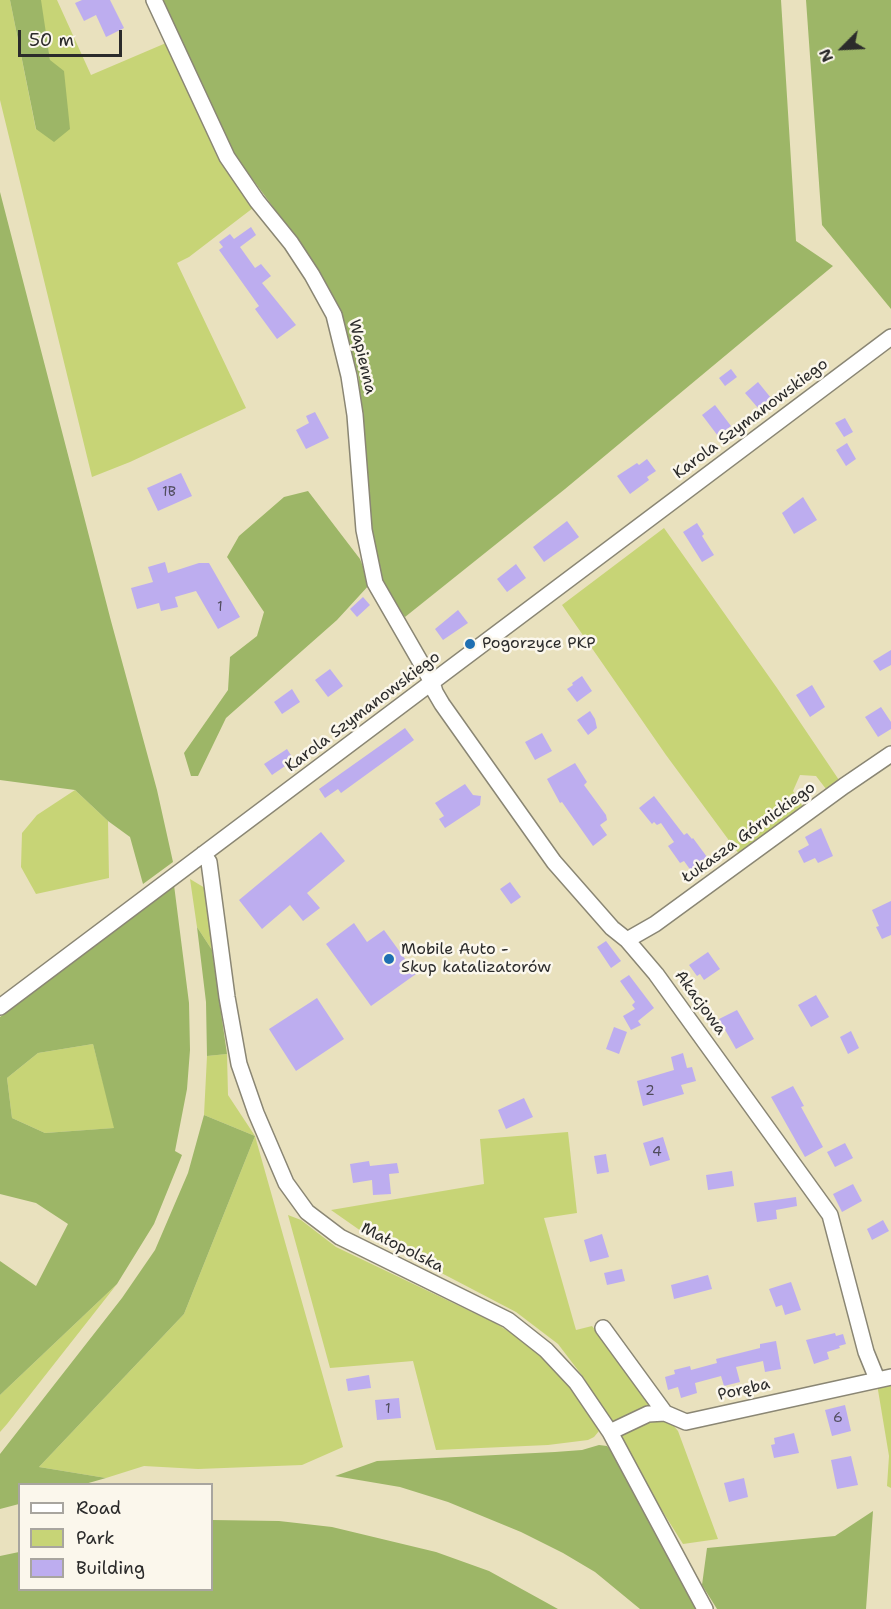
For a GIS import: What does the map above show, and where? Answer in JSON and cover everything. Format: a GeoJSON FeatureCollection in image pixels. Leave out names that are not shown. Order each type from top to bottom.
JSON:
{"type":"FeatureCollection","features":[{"type":"Feature","properties":{"kind":"street","name":"Wapienna"},"geometry":{"type":"LineString","coordinates":[[154,0],[227,158],[257,201],[291,243],[334,315],[356,415],[364,530],[375,583],[432,682]]}},
{"type":"Feature","properties":{"kind":"street","name":"Karola Szymanowskiego"},"geometry":{"type":"LineString","coordinates":[[0,1006],[891,337]]}},
{"type":"Feature","properties":{"kind":"street","name":"Akacjowa"},"geometry":{"type":"LineString","coordinates":[[432,682],[442,704],[554,862],[612,928],[627,940],[676,1000],[830,1215],[866,1352],[884,1378]]}},
{"type":"Feature","properties":{"kind":"street","name":"Łukasza Górnickiego"},"geometry":{"type":"LineString","coordinates":[[627,940],[655,924],[891,754]]}},
{"type":"Feature","properties":{"kind":"street","name":"Małopolska"},"geometry":{"type":"LineString","coordinates":[[202,854],[209,862],[227,997],[239,1064],[256,1113],[286,1183],[307,1212],[340,1237],[508,1320],[546,1350],[568,1374],[610,1432],[705,1609]]}},
{"type":"Feature","properties":{"kind":"street"},"geometry":{"type":"LineString","coordinates":[[603,1328],[665,1413]]}},
{"type":"Feature","properties":{"kind":"street","name":"Poręba"},"geometry":{"type":"LineString","coordinates":[[610,1432],[648,1414],[665,1413],[686,1422],[884,1378]]}},
{"type":"Feature","properties":{"kind":"green space"},"geometry":{"type":"Polygon","coordinates":[[[0,0],[10,0],[36,130],[50,60],[40,2],[41,0],[57,0],[91,75],[166,43],[220,160],[253,208],[189,257],[177,263],[246,408],[130,462],[92,477],[0,100],[0,0]]]}},
{"type":"Feature","properties":{"kind":"green space"},"geometry":{"type":"Polygon","coordinates":[[[10,0],[41,0],[50,60],[64,71],[70,129],[54,142],[36,129],[10,0]]]}},
{"type":"Feature","properties":{"kind":"green space"},"geometry":{"type":"Polygon","coordinates":[[[162,0],[781,0],[796,241],[833,266],[565,489],[405,617],[379,581],[369,537],[358,375],[340,312],[293,234],[231,150],[162,0]]]}},
{"type":"Feature","properties":{"kind":"green space"},"geometry":{"type":"Polygon","coordinates":[[[806,0],[891,0],[891,309],[822,225],[806,0]]]}},
{"type":"Feature","properties":{"kind":"green space"},"geometry":{"type":"Polygon","coordinates":[[[0,192],[157,790],[173,862],[143,884],[130,837],[108,821],[75,790],[0,780],[0,192]]]}},
{"type":"Feature","properties":{"kind":"green space"},"geometry":{"type":"Polygon","coordinates":[[[308,491],[360,559],[370,584],[337,620],[226,718],[198,776],[191,776],[184,753],[228,690],[230,657],[257,636],[264,612],[227,557],[239,536],[284,497],[308,491]]]}},
{"type":"Feature","properties":{"kind":"green space"},"geometry":{"type":"Polygon","coordinates":[[[664,528],[839,780],[826,789],[816,776],[800,775],[793,791],[803,807],[739,854],[666,755],[562,605],[664,528]]]}},
{"type":"Feature","properties":{"kind":"green space"},"geometry":{"type":"Polygon","coordinates":[[[75,790],[108,821],[109,878],[36,894],[21,867],[22,833],[37,815],[75,790]]]}},
{"type":"Feature","properties":{"kind":"green space"},"geometry":{"type":"Polygon","coordinates":[[[190,879],[205,888],[212,950],[197,927],[190,879]]]}},
{"type":"Feature","properties":{"kind":"green space"},"geometry":{"type":"Polygon","coordinates":[[[174,885],[189,1003],[190,1050],[187,1089],[175,1151],[182,1155],[154,1224],[117,1284],[0,1395],[0,1261],[36,1286],[68,1224],[36,1203],[0,1194],[0,1017],[174,885]],[[93,1044],[38,1053],[7,1078],[12,1118],[45,1133],[114,1128],[93,1044]]]}},
{"type":"Feature","properties":{"kind":"green space"},"geometry":{"type":"Polygon","coordinates":[[[197,927],[212,950],[227,1054],[207,1056],[206,1002],[197,927]]]}},
{"type":"Feature","properties":{"kind":"green space"},"geometry":{"type":"Polygon","coordinates":[[[93,1044],[115,1128],[45,1133],[12,1118],[7,1078],[38,1053],[93,1044]]]}},
{"type":"Feature","properties":{"kind":"green space"},"geometry":{"type":"Polygon","coordinates":[[[227,1054],[228,1095],[255,1136],[204,1115],[207,1056],[227,1054]]]}},
{"type":"Feature","properties":{"kind":"green space"},"geometry":{"type":"Polygon","coordinates":[[[204,1115],[255,1136],[184,1314],[39,1467],[106,1478],[88,1483],[18,1483],[18,1504],[0,1509],[0,1454],[122,1298],[155,1250],[188,1173],[204,1115]]]}},
{"type":"Feature","properties":{"kind":"green space"},"geometry":{"type":"Polygon","coordinates":[[[568,1132],[577,1213],[544,1218],[576,1330],[592,1326],[653,1402],[618,1422],[606,1416],[584,1378],[558,1344],[516,1312],[361,1231],[331,1210],[484,1184],[480,1139],[568,1132]]]}},
{"type":"Feature","properties":{"kind":"green space"},"geometry":{"type":"Polygon","coordinates":[[[255,1136],[343,1447],[302,1465],[198,1469],[144,1466],[106,1478],[39,1467],[184,1314],[255,1136]]]}},
{"type":"Feature","properties":{"kind":"green space"},"geometry":{"type":"Polygon","coordinates":[[[288,1215],[301,1220],[336,1247],[495,1323],[516,1336],[537,1352],[568,1385],[584,1405],[599,1431],[588,1440],[548,1445],[436,1450],[413,1361],[330,1368],[288,1215]]]}},
{"type":"Feature","properties":{"kind":"green space"},"geometry":{"type":"Polygon","coordinates":[[[117,1284],[7,1424],[0,1432],[0,1395],[117,1284]]]}},
{"type":"Feature","properties":{"kind":"green space"},"geometry":{"type":"Polygon","coordinates":[[[877,1384],[891,1386],[891,1488],[887,1486],[889,1456],[877,1384]]]}},
{"type":"Feature","properties":{"kind":"green space"},"geometry":{"type":"Polygon","coordinates":[[[656,1418],[673,1425],[678,1431],[718,1539],[683,1544],[631,1461],[620,1436],[621,1432],[656,1418]]]}},
{"type":"Feature","properties":{"kind":"green space"},"geometry":{"type":"Polygon","coordinates":[[[599,1445],[607,1446],[611,1451],[697,1609],[640,1609],[595,1572],[521,1532],[448,1502],[400,1487],[335,1476],[377,1461],[555,1452],[582,1450],[599,1445]]]}},
{"type":"Feature","properties":{"kind":"green space"},"geometry":{"type":"Polygon","coordinates":[[[873,1511],[866,1609],[717,1609],[702,1585],[707,1548],[835,1536],[873,1511]]]}},
{"type":"Feature","properties":{"kind":"green space"},"geometry":{"type":"Polygon","coordinates":[[[213,1520],[279,1521],[332,1527],[436,1552],[489,1571],[558,1609],[0,1609],[0,1556],[18,1552],[18,1591],[213,1591],[213,1520]]]}},
{"type":"Feature","properties":{"kind":"building"},"geometry":{"type":"Polygon","coordinates":[[[82,0],[110,0],[124,28],[106,37],[96,15],[84,21],[75,3],[82,0]]]}},
{"type":"Feature","properties":{"kind":"building"},"geometry":{"type":"Polygon","coordinates":[[[251,227],[256,235],[240,247],[255,268],[261,264],[271,276],[262,283],[296,325],[277,339],[255,309],[259,306],[219,250],[223,247],[219,242],[230,234],[234,239],[251,227]]]}},
{"type":"Feature","properties":{"kind":"building"},"geometry":{"type":"Polygon","coordinates":[[[731,369],[737,377],[725,386],[719,378],[731,369]]]}},
{"type":"Feature","properties":{"kind":"building"},"geometry":{"type":"Polygon","coordinates":[[[758,382],[771,398],[758,408],[745,393],[758,382]]]}},
{"type":"Feature","properties":{"kind":"building"},"geometry":{"type":"Polygon","coordinates":[[[715,405],[731,426],[718,436],[702,415],[715,405]]]}},
{"type":"Feature","properties":{"kind":"building"},"geometry":{"type":"Polygon","coordinates":[[[315,412],[329,438],[306,449],[296,430],[309,423],[306,416],[315,412]]]}},
{"type":"Feature","properties":{"kind":"building"},"geometry":{"type":"Polygon","coordinates":[[[845,418],[853,432],[844,437],[835,423],[845,418]]]}},
{"type":"Feature","properties":{"kind":"building"},"geometry":{"type":"Polygon","coordinates":[[[847,443],[856,459],[846,466],[836,450],[847,443]]]}},
{"type":"Feature","properties":{"kind":"building"},"geometry":{"type":"Polygon","coordinates":[[[647,459],[656,471],[647,477],[649,480],[630,494],[617,476],[647,459]]]}},
{"type":"Feature","properties":{"kind":"building"},"geometry":{"type":"Polygon","coordinates":[[[181,473],[192,496],[158,511],[147,488],[181,473]]]}},
{"type":"Feature","properties":{"kind":"building"},"geometry":{"type":"Polygon","coordinates":[[[803,497],[817,520],[794,534],[782,513],[803,497]]]}},
{"type":"Feature","properties":{"kind":"building"},"geometry":{"type":"Polygon","coordinates":[[[567,521],[579,537],[544,562],[533,547],[567,521]]]}},
{"type":"Feature","properties":{"kind":"building"},"geometry":{"type":"Polygon","coordinates":[[[697,523],[714,555],[702,562],[683,532],[697,523]]]}},
{"type":"Feature","properties":{"kind":"building"},"geometry":{"type":"Polygon","coordinates":[[[165,562],[168,573],[199,563],[209,563],[240,617],[218,629],[196,591],[175,597],[178,607],[161,611],[159,603],[137,609],[131,588],[153,582],[148,567],[165,562]]]}},
{"type":"Feature","properties":{"kind":"building"},"geometry":{"type":"Polygon","coordinates":[[[516,564],[526,578],[507,592],[497,579],[516,564]]]}},
{"type":"Feature","properties":{"kind":"building"},"geometry":{"type":"Polygon","coordinates":[[[363,597],[370,605],[357,617],[350,609],[363,597]]]}},
{"type":"Feature","properties":{"kind":"building"},"geometry":{"type":"Polygon","coordinates":[[[458,610],[468,623],[443,640],[435,629],[458,610]]]}},
{"type":"Feature","properties":{"kind":"building"},"geometry":{"type":"Polygon","coordinates":[[[891,650],[891,665],[880,671],[873,661],[891,650]]]}},
{"type":"Feature","properties":{"kind":"building"},"geometry":{"type":"Polygon","coordinates":[[[330,669],[343,686],[328,697],[315,680],[330,669]]]}},
{"type":"Feature","properties":{"kind":"building"},"geometry":{"type":"Polygon","coordinates":[[[582,676],[592,691],[577,702],[567,689],[582,676]]]}},
{"type":"Feature","properties":{"kind":"building"},"geometry":{"type":"Polygon","coordinates":[[[812,685],[825,707],[810,717],[796,695],[812,685]]]}},
{"type":"Feature","properties":{"kind":"building"},"geometry":{"type":"Polygon","coordinates":[[[292,689],[300,702],[282,714],[274,702],[292,689]]]}},
{"type":"Feature","properties":{"kind":"building"},"geometry":{"type":"Polygon","coordinates":[[[881,707],[891,722],[891,729],[878,737],[865,717],[881,707]]]}},
{"type":"Feature","properties":{"kind":"building"},"geometry":{"type":"Polygon","coordinates":[[[590,711],[597,728],[588,735],[577,720],[590,711]]]}},
{"type":"Feature","properties":{"kind":"building"},"geometry":{"type":"Polygon","coordinates":[[[405,728],[414,740],[341,793],[338,789],[325,798],[319,789],[405,728]]]}},
{"type":"Feature","properties":{"kind":"building"},"geometry":{"type":"Polygon","coordinates":[[[542,733],[552,751],[535,760],[525,742],[542,733]]]}},
{"type":"Feature","properties":{"kind":"building"},"geometry":{"type":"Polygon","coordinates":[[[287,749],[294,760],[272,775],[264,764],[287,749]]]}},
{"type":"Feature","properties":{"kind":"building"},"geometry":{"type":"Polygon","coordinates":[[[575,763],[587,782],[584,785],[606,815],[607,820],[600,825],[607,835],[593,846],[562,802],[560,803],[547,779],[575,763]]]}},
{"type":"Feature","properties":{"kind":"building"},"geometry":{"type":"Polygon","coordinates":[[[465,784],[473,795],[481,796],[480,805],[445,828],[439,819],[444,816],[435,803],[465,784]]]}},
{"type":"Feature","properties":{"kind":"building"},"geometry":{"type":"Polygon","coordinates":[[[654,796],[684,835],[687,833],[693,838],[707,857],[697,864],[694,875],[684,861],[680,863],[668,846],[674,842],[661,823],[652,824],[639,808],[654,796]]]}},
{"type":"Feature","properties":{"kind":"building"},"geometry":{"type":"Polygon","coordinates":[[[821,828],[833,856],[818,863],[815,858],[804,863],[798,851],[809,845],[805,837],[821,828]]]}},
{"type":"Feature","properties":{"kind":"building"},"geometry":{"type":"Polygon","coordinates":[[[321,832],[345,861],[307,893],[320,908],[303,921],[290,905],[262,929],[239,900],[321,832]]]}},
{"type":"Feature","properties":{"kind":"building"},"geometry":{"type":"Polygon","coordinates":[[[510,882],[521,897],[511,904],[500,889],[510,882]]]}},
{"type":"Feature","properties":{"kind":"building"},"geometry":{"type":"Polygon","coordinates":[[[891,901],[891,935],[882,939],[872,910],[891,901]]]}},
{"type":"Feature","properties":{"kind":"building"},"geometry":{"type":"Polygon","coordinates":[[[354,923],[367,942],[384,930],[416,974],[371,1006],[326,944],[354,923]]]}},
{"type":"Feature","properties":{"kind":"building"},"geometry":{"type":"Polygon","coordinates":[[[606,941],[621,961],[611,968],[597,947],[606,941]]]}},
{"type":"Feature","properties":{"kind":"building"},"geometry":{"type":"Polygon","coordinates":[[[708,952],[720,969],[704,980],[700,974],[697,976],[689,965],[708,952]]]}},
{"type":"Feature","properties":{"kind":"building"},"geometry":{"type":"Polygon","coordinates":[[[629,975],[654,1008],[638,1021],[641,1025],[631,1030],[623,1016],[635,1009],[632,1005],[635,1002],[620,981],[629,975]]]}},
{"type":"Feature","properties":{"kind":"building"},"geometry":{"type":"Polygon","coordinates":[[[816,995],[829,1017],[811,1027],[798,1005],[816,995]]]}},
{"type":"Feature","properties":{"kind":"building"},"geometry":{"type":"Polygon","coordinates":[[[317,998],[344,1039],[296,1071],[269,1029],[317,998]]]}},
{"type":"Feature","properties":{"kind":"building"},"geometry":{"type":"Polygon","coordinates":[[[737,1010],[754,1039],[736,1049],[719,1019],[737,1010]]]}},
{"type":"Feature","properties":{"kind":"building"},"geometry":{"type":"Polygon","coordinates":[[[614,1027],[627,1032],[619,1054],[606,1049],[614,1027]]]}},
{"type":"Feature","properties":{"kind":"building"},"geometry":{"type":"Polygon","coordinates":[[[851,1031],[859,1048],[848,1054],[840,1037],[851,1031]]]}},
{"type":"Feature","properties":{"kind":"building"},"geometry":{"type":"Polygon","coordinates":[[[683,1053],[687,1068],[692,1067],[696,1081],[681,1085],[684,1094],[643,1106],[637,1081],[674,1070],[671,1057],[683,1053]]]}},
{"type":"Feature","properties":{"kind":"building"},"geometry":{"type":"Polygon","coordinates":[[[793,1086],[804,1106],[801,1107],[823,1147],[805,1157],[771,1097],[793,1086]]]}},
{"type":"Feature","properties":{"kind":"building"},"geometry":{"type":"Polygon","coordinates":[[[524,1098],[533,1117],[506,1129],[498,1110],[524,1098]]]}},
{"type":"Feature","properties":{"kind":"building"},"geometry":{"type":"Polygon","coordinates":[[[663,1137],[670,1160],[650,1166],[643,1143],[663,1137]]]}},
{"type":"Feature","properties":{"kind":"building"},"geometry":{"type":"Polygon","coordinates":[[[845,1143],[853,1158],[835,1167],[827,1152],[845,1143]]]}},
{"type":"Feature","properties":{"kind":"building"},"geometry":{"type":"Polygon","coordinates":[[[606,1154],[609,1172],[597,1174],[594,1156],[606,1154]]]}},
{"type":"Feature","properties":{"kind":"building"},"geometry":{"type":"Polygon","coordinates":[[[369,1161],[370,1166],[397,1163],[399,1173],[389,1174],[391,1194],[373,1195],[372,1180],[353,1183],[350,1164],[369,1161]]]}},
{"type":"Feature","properties":{"kind":"building"},"geometry":{"type":"Polygon","coordinates":[[[732,1171],[734,1186],[708,1190],[706,1175],[732,1171]]]}},
{"type":"Feature","properties":{"kind":"building"},"geometry":{"type":"Polygon","coordinates":[[[853,1184],[862,1201],[842,1212],[833,1194],[853,1184]]]}},
{"type":"Feature","properties":{"kind":"building"},"geometry":{"type":"Polygon","coordinates":[[[796,1197],[797,1206],[776,1210],[777,1219],[757,1222],[754,1203],[796,1197]]]}},
{"type":"Feature","properties":{"kind":"building"},"geometry":{"type":"Polygon","coordinates":[[[883,1220],[889,1231],[872,1240],[867,1229],[883,1220]]]}},
{"type":"Feature","properties":{"kind":"building"},"geometry":{"type":"Polygon","coordinates":[[[602,1234],[609,1257],[590,1262],[584,1240],[602,1234]]]}},
{"type":"Feature","properties":{"kind":"building"},"geometry":{"type":"Polygon","coordinates":[[[622,1269],[625,1281],[607,1285],[604,1273],[622,1269]]]}},
{"type":"Feature","properties":{"kind":"building"},"geometry":{"type":"Polygon","coordinates":[[[708,1275],[712,1289],[674,1299],[671,1285],[708,1275]]]}},
{"type":"Feature","properties":{"kind":"building"},"geometry":{"type":"Polygon","coordinates":[[[791,1282],[801,1310],[785,1315],[782,1305],[776,1307],[769,1289],[791,1282]]]}},
{"type":"Feature","properties":{"kind":"building"},"geometry":{"type":"Polygon","coordinates":[[[835,1333],[836,1336],[843,1334],[846,1344],[827,1352],[829,1359],[814,1364],[806,1340],[835,1333]]]}},
{"type":"Feature","properties":{"kind":"building"},"geometry":{"type":"Polygon","coordinates":[[[776,1341],[781,1369],[765,1372],[763,1361],[736,1367],[740,1382],[724,1386],[721,1376],[695,1383],[697,1393],[681,1398],[678,1387],[668,1390],[665,1377],[675,1374],[674,1370],[690,1366],[691,1370],[717,1363],[716,1359],[760,1348],[760,1344],[776,1341]]]}},
{"type":"Feature","properties":{"kind":"building"},"geometry":{"type":"Polygon","coordinates":[[[369,1375],[371,1388],[348,1391],[346,1379],[369,1375]]]}},
{"type":"Feature","properties":{"kind":"building"},"geometry":{"type":"Polygon","coordinates":[[[399,1398],[401,1418],[377,1420],[375,1400],[399,1398]]]}},
{"type":"Feature","properties":{"kind":"building"},"geometry":{"type":"Polygon","coordinates":[[[845,1405],[851,1431],[832,1436],[825,1410],[845,1405]]]}},
{"type":"Feature","properties":{"kind":"building"},"geometry":{"type":"Polygon","coordinates":[[[794,1433],[799,1453],[774,1458],[771,1445],[775,1444],[774,1438],[794,1433]]]}},
{"type":"Feature","properties":{"kind":"building"},"geometry":{"type":"Polygon","coordinates":[[[851,1456],[858,1485],[837,1489],[831,1460],[851,1456]]]}},
{"type":"Feature","properties":{"kind":"building"},"geometry":{"type":"Polygon","coordinates":[[[744,1478],[748,1497],[729,1502],[724,1483],[744,1478]]]}},
{"type":"Feature","properties":{"kind":"place","name":"Pogorzyce PKP"},"geometry":{"type":"Point","coordinates":[470,644]}},
{"type":"Feature","properties":{"kind":"place","name":"Mobile Auto - Skup katalizatorów"},"geometry":{"type":"Point","coordinates":[389,959]}}]}
